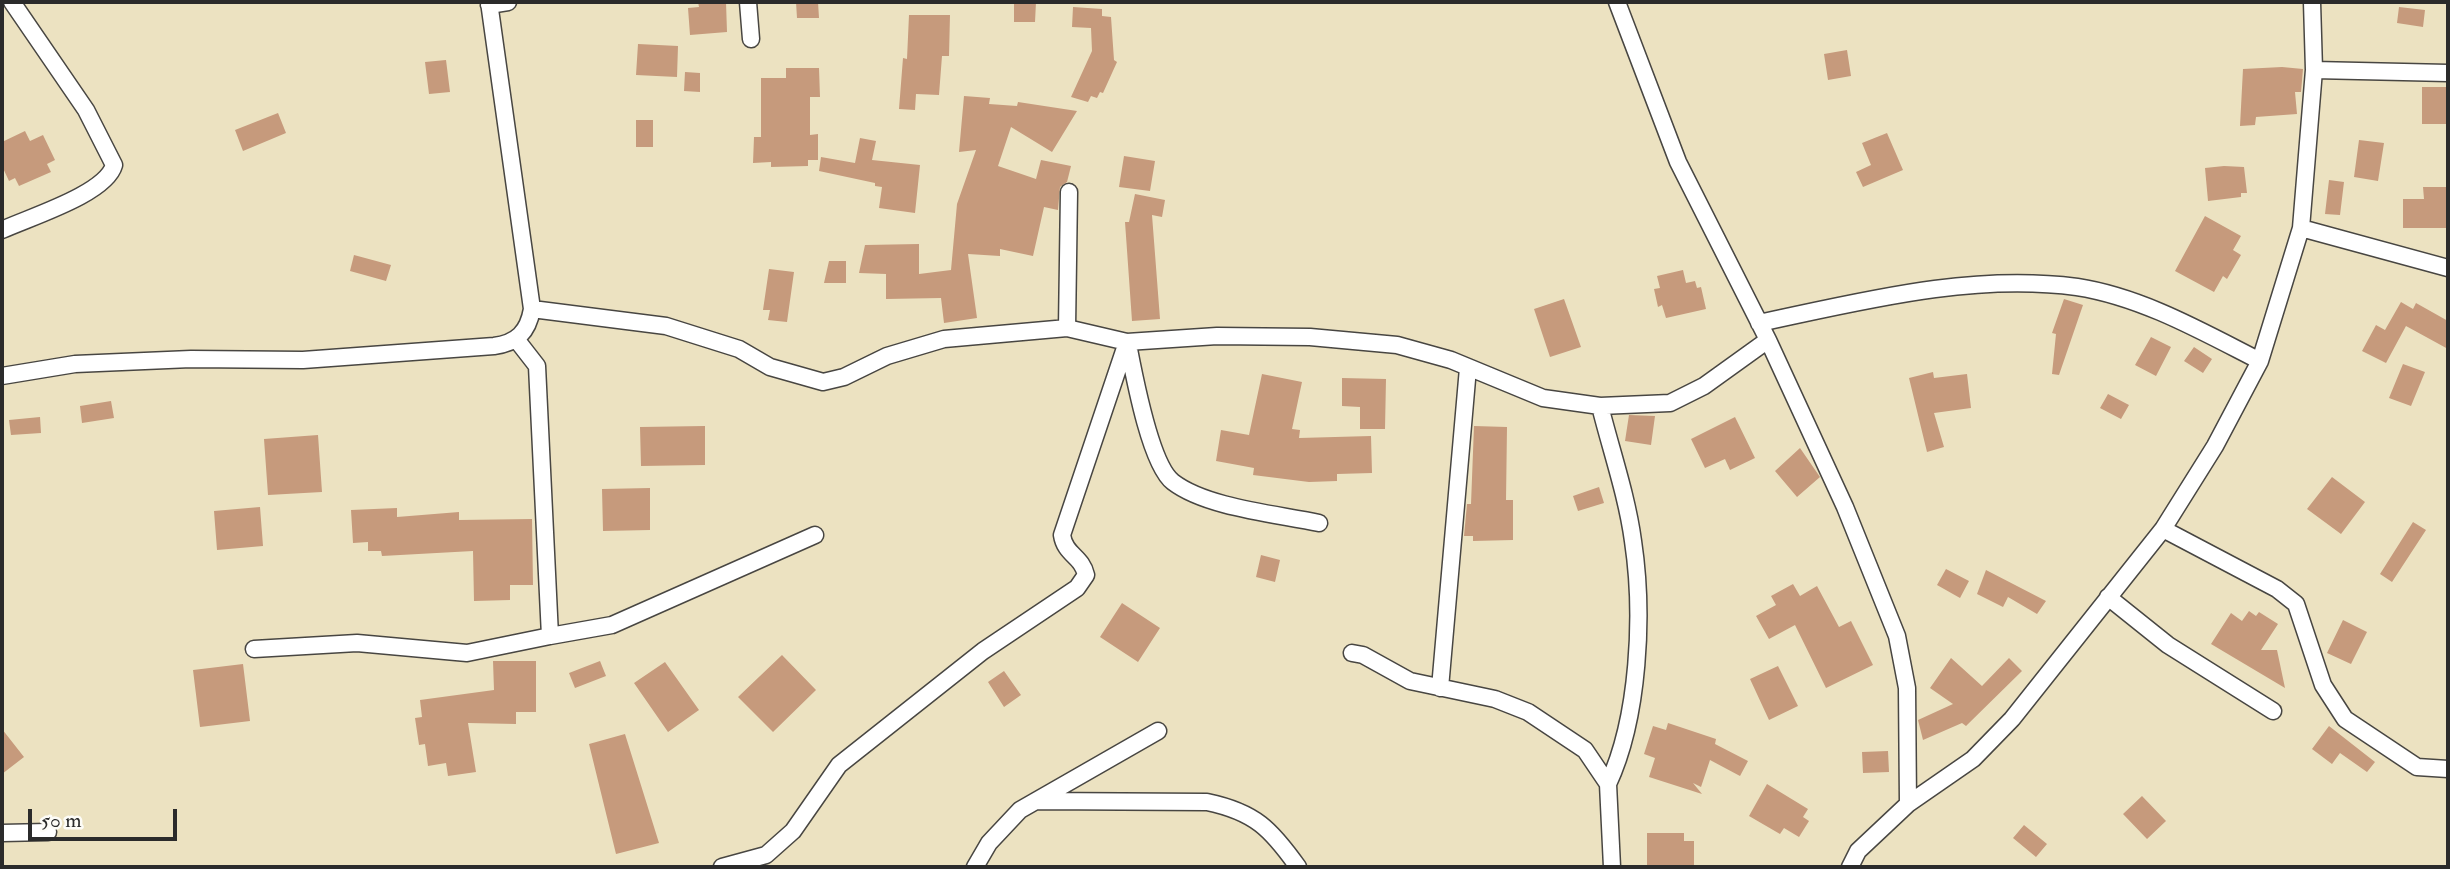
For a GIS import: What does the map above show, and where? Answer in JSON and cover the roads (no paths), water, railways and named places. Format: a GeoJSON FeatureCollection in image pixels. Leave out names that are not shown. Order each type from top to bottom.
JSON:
{"type":"FeatureCollection","features":[{"type":"Feature","properties":{"kind":"street"},"geometry":{"type":"LineString","coordinates":[[2,230],[98,187],[111,174],[114,164],[86,110],[12,2]]}},
{"type":"Feature","properties":{"kind":"street"},"geometry":{"type":"LineString","coordinates":[[2,376],[75,364],[191,359],[303,360],[494,345],[516,339],[525,331],[532,309],[489,3],[508,2]]}},
{"type":"Feature","properties":{"kind":"street"},"geometry":{"type":"LineString","coordinates":[[748,2],[751,38]]}},
{"type":"Feature","properties":{"kind":"street"},"geometry":{"type":"LineString","coordinates":[[1617,2],[1678,162],[1768,340],[1846,507],[1897,636],[1907,688],[1908,804]]}},
{"type":"Feature","properties":{"kind":"street"},"geometry":{"type":"LineString","coordinates":[[1850,867],[1858,851],[1908,804],[1973,759],[2012,719],[2163,529],[2215,446],[2260,361],[2301,228],[2314,70],[2312,2]]}},
{"type":"Feature","properties":{"kind":"street"},"geometry":{"type":"LineString","coordinates":[[2314,70],[2448,73]]}},
{"type":"Feature","properties":{"kind":"street"},"geometry":{"type":"LineString","coordinates":[[1067,328],[1069,192]]}},
{"type":"Feature","properties":{"kind":"street"},"geometry":{"type":"LineString","coordinates":[[2301,228],[2448,268]]}},
{"type":"Feature","properties":{"kind":"street"},"geometry":{"type":"LineString","coordinates":[[1759,323],[1872,299],[1987,282],[2078,288],[2176,318],[2260,361]]}},
{"type":"Feature","properties":{"kind":"street"},"geometry":{"type":"LineString","coordinates":[[532,309],[666,326],[738,349],[770,367],[823,382],[844,377],[887,356],[944,339],[1067,328],[1127,342],[1217,336],[1310,337],[1397,345],[1468,368],[1543,398],[1600,406],[1670,402],[1704,386],[1768,340]]}},
{"type":"Feature","properties":{"kind":"street"},"geometry":{"type":"LineString","coordinates":[[516,339],[537,366],[550,636]]}},
{"type":"Feature","properties":{"kind":"street"},"geometry":{"type":"LineString","coordinates":[[1127,342],[1152,440],[1166,473],[1174,482],[1204,497],[1319,523]]}},
{"type":"Feature","properties":{"kind":"street"},"geometry":{"type":"LineString","coordinates":[[722,867],[766,855],[793,831],[839,765],[983,651],[1077,588],[1086,575],[1084,567],[1064,549],[1062,536],[1127,342]]}},
{"type":"Feature","properties":{"kind":"street"},"geometry":{"type":"LineString","coordinates":[[1440,688],[1468,368]]}},
{"type":"Feature","properties":{"kind":"street"},"geometry":{"type":"LineString","coordinates":[[1600,406],[1633,541],[1637,594],[1629,712],[1617,764],[1608,784],[1612,867]]}},
{"type":"Feature","properties":{"kind":"street"},"geometry":{"type":"LineString","coordinates":[[2163,529],[2277,589],[2296,604],[2323,685],[2345,719],[2417,767],[2448,768]]}},
{"type":"Feature","properties":{"kind":"street"},"geometry":{"type":"LineString","coordinates":[[254,649],[357,643],[467,653],[612,625],[815,535]]}},
{"type":"Feature","properties":{"kind":"street"},"geometry":{"type":"LineString","coordinates":[[2108,597],[2168,645],[2273,712]]}},
{"type":"Feature","properties":{"kind":"street"},"geometry":{"type":"LineString","coordinates":[[1352,653],[1363,655],[1410,681],[1495,699],[1528,712],[1586,750],[1608,784]]}},
{"type":"Feature","properties":{"kind":"street"},"geometry":{"type":"LineString","coordinates":[[975,867],[989,843],[1020,810],[1158,731]]}},
{"type":"Feature","properties":{"kind":"street"},"geometry":{"type":"LineString","coordinates":[[1036,801],[1207,802],[1228,806],[1252,816],[1274,833],[1298,867]]}},
{"type":"Feature","properties":{"kind":"street"},"geometry":{"type":"LineString","coordinates":[[2,833],[48,832]]}}]}
